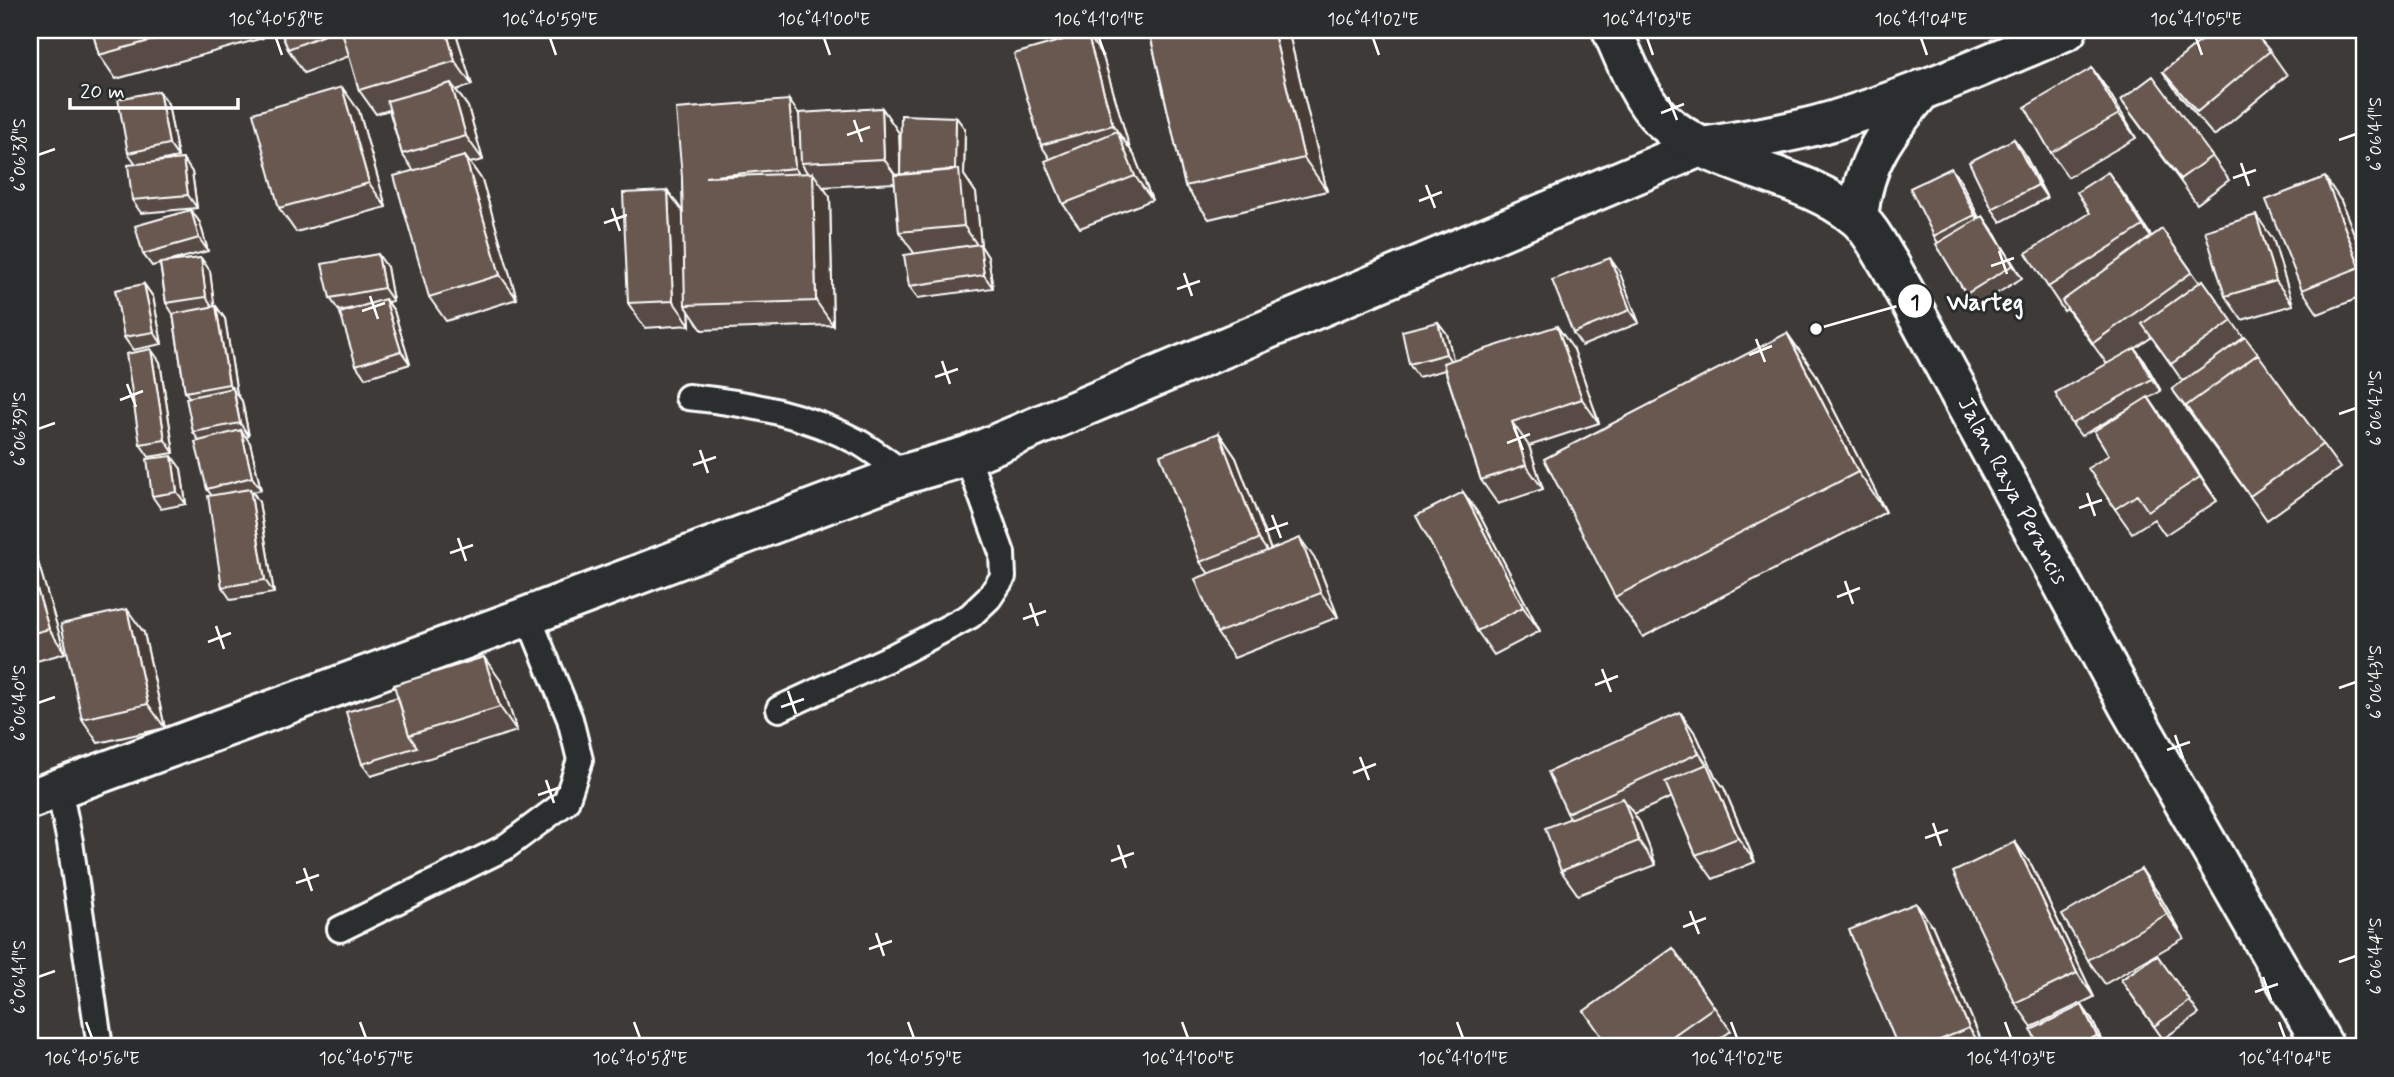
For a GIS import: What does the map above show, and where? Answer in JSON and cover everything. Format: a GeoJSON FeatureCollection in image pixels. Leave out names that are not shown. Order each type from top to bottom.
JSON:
{"type":"FeatureCollection","features":[{"type":"Feature","properties":{"kind":"street","name":"Jalan Raya Perancis"},"geometry":{"type":"LineString","coordinates":[[1612,30],[1634,79],[1660,118],[1700,147],[1822,194],[1858,218],[1890,265],[2128,705],[2324,1047]]}},
{"type":"Feature","properties":{"kind":"street"},"geometry":{"type":"LineString","coordinates":[[44,794],[905,474],[967,456],[1700,147],[1793,131],[1847,117],[2001,59],[2067,30]]}},
{"type":"Feature","properties":{"kind":"street"},"geometry":{"type":"LineString","coordinates":[[1858,218],[1861,189],[1872,159],[1888,132],[1923,88]]}},
{"type":"Feature","properties":{"kind":"lane"},"geometry":{"type":"LineString","coordinates":[[688,397],[733,401],[779,411],[820,425],[861,444],[905,474]]}},
{"type":"Feature","properties":{"kind":"lane"},"geometry":{"type":"LineString","coordinates":[[779,709],[890,658],[970,616],[989,598],[1003,577],[1002,553],[967,456]]}},
{"type":"Feature","properties":{"kind":"lane"},"geometry":{"type":"LineString","coordinates":[[340,929],[504,848],[566,802],[580,760],[570,719],[528,616]]}},
{"type":"Feature","properties":{"kind":"lane"},"geometry":{"type":"LineString","coordinates":[[44,794],[70,842],[100,1047]]}},
{"type":"Feature","properties":{"kind":"building"},"geometry":{"type":"Polygon","coordinates":[[[92,30],[189,30],[99,55],[92,30]]]}},
{"type":"Feature","properties":{"kind":"building"},"geometry":{"type":"Polygon","coordinates":[[[280,30],[337,30],[288,49],[280,30]]]}},
{"type":"Feature","properties":{"kind":"building"},"geometry":{"type":"Polygon","coordinates":[[[446,30],[455,61],[359,90],[342,32],[446,30]]]}},
{"type":"Feature","properties":{"kind":"building"},"geometry":{"type":"Polygon","coordinates":[[[1149,30],[1273,30],[1304,158],[1185,186],[1149,30]]]}},
{"type":"Feature","properties":{"kind":"building"},"geometry":{"type":"Polygon","coordinates":[[[2214,30],[2252,30],[2270,51],[2197,112],[2163,72],[2214,30]]]}},
{"type":"Feature","properties":{"kind":"building"},"geometry":{"type":"Polygon","coordinates":[[[1087,33],[1113,125],[1041,145],[1014,54],[1087,33]]]}},
{"type":"Feature","properties":{"kind":"building"},"geometry":{"type":"Polygon","coordinates":[[[2092,68],[2119,114],[2051,153],[2025,107],[2092,68]]]}},
{"type":"Feature","properties":{"kind":"building"},"geometry":{"type":"Polygon","coordinates":[[[2153,76],[2212,156],[2180,179],[2121,100],[2153,76]]]}},
{"type":"Feature","properties":{"kind":"building"},"geometry":{"type":"Polygon","coordinates":[[[451,83],[466,136],[402,154],[387,101],[451,83]]]}},
{"type":"Feature","properties":{"kind":"building"},"geometry":{"type":"Polygon","coordinates":[[[342,87],[369,183],[279,208],[253,113],[342,87]]]}},
{"type":"Feature","properties":{"kind":"building"},"geometry":{"type":"Polygon","coordinates":[[[159,91],[169,144],[128,153],[118,99],[159,91]]]}},
{"type":"Feature","properties":{"kind":"building"},"geometry":{"type":"Polygon","coordinates":[[[789,100],[795,168],[705,177],[813,173],[816,301],[685,305],[682,177],[676,109],[789,100]]]}},
{"type":"Feature","properties":{"kind":"building"},"geometry":{"type":"Polygon","coordinates":[[[882,108],[884,159],[801,163],[799,113],[882,108]]]}},
{"type":"Feature","properties":{"kind":"building"},"geometry":{"type":"Polygon","coordinates":[[[901,115],[956,117],[955,170],[900,175],[901,115]]]}},
{"type":"Feature","properties":{"kind":"building"},"geometry":{"type":"Polygon","coordinates":[[[1117,131],[1135,176],[1063,204],[1045,161],[1117,131]]]}},
{"type":"Feature","properties":{"kind":"building"},"geometry":{"type":"Polygon","coordinates":[[[2014,139],[2038,185],[1992,209],[1969,162],[2014,139]]]}},
{"type":"Feature","properties":{"kind":"building"},"geometry":{"type":"Polygon","coordinates":[[[465,156],[500,275],[429,297],[394,176],[465,156]]]}},
{"type":"Feature","properties":{"kind":"building"},"geometry":{"type":"Polygon","coordinates":[[[183,159],[188,195],[132,200],[128,165],[183,159]]]}},
{"type":"Feature","properties":{"kind":"building"},"geometry":{"type":"Polygon","coordinates":[[[1951,168],[1975,215],[1934,236],[1910,188],[1951,168]]]}},
{"type":"Feature","properties":{"kind":"building"},"geometry":{"type":"Polygon","coordinates":[[[959,169],[964,226],[899,232],[894,175],[959,169]]]}},
{"type":"Feature","properties":{"kind":"building"},"geometry":{"type":"Polygon","coordinates":[[[2108,172],[2143,226],[2048,287],[2026,253],[2090,213],[2077,192],[2108,172]]]}},
{"type":"Feature","properties":{"kind":"building"},"geometry":{"type":"Polygon","coordinates":[[[2325,177],[2360,267],[2302,290],[2266,200],[2325,177]]]}},
{"type":"Feature","properties":{"kind":"building"},"geometry":{"type":"Polygon","coordinates":[[[668,191],[673,301],[628,303],[623,193],[668,191]]]}},
{"type":"Feature","properties":{"kind":"building"},"geometry":{"type":"Polygon","coordinates":[[[191,210],[199,238],[143,254],[135,226],[191,210]]]}},
{"type":"Feature","properties":{"kind":"building"},"geometry":{"type":"Polygon","coordinates":[[[2256,215],[2276,281],[2225,296],[2205,231],[2256,215]]]}},
{"type":"Feature","properties":{"kind":"building"},"geometry":{"type":"Polygon","coordinates":[[[1983,216],[2013,265],[1966,294],[1936,244],[1983,216]]]}},
{"type":"Feature","properties":{"kind":"building"},"geometry":{"type":"Polygon","coordinates":[[[2162,229],[2192,272],[2093,343],[2062,301],[2162,229]]]}},
{"type":"Feature","properties":{"kind":"building"},"geometry":{"type":"Polygon","coordinates":[[[980,244],[984,275],[909,286],[904,255],[980,244]]]}},
{"type":"Feature","properties":{"kind":"building"},"geometry":{"type":"Polygon","coordinates":[[[378,254],[384,288],[330,298],[322,264],[378,254]]]}},
{"type":"Feature","properties":{"kind":"building"},"geometry":{"type":"Polygon","coordinates":[[[201,258],[206,297],[166,303],[160,263],[201,258]]]}},
{"type":"Feature","properties":{"kind":"building"},"geometry":{"type":"Polygon","coordinates":[[[1610,258],[1630,310],[1573,333],[1552,280],[1610,258]]]}},
{"type":"Feature","properties":{"kind":"building"},"geometry":{"type":"Polygon","coordinates":[[[2203,280],[2232,321],[2171,364],[2142,324],[2203,280]]]}},
{"type":"Feature","properties":{"kind":"building"},"geometry":{"type":"Polygon","coordinates":[[[144,284],[154,332],[124,337],[115,290],[144,284]]]}},
{"type":"Feature","properties":{"kind":"building"},"geometry":{"type":"Polygon","coordinates":[[[385,299],[401,351],[356,365],[340,313],[385,299]]]}},
{"type":"Feature","properties":{"kind":"building"},"geometry":{"type":"Polygon","coordinates":[[[216,306],[229,384],[185,392],[173,314],[216,306]]]}},
{"type":"Feature","properties":{"kind":"building"},"geometry":{"type":"Polygon","coordinates":[[[1438,322],[1446,354],[1409,364],[1402,331],[1438,322]]]}},
{"type":"Feature","properties":{"kind":"building"},"geometry":{"type":"Polygon","coordinates":[[[1557,326],[1582,399],[1512,422],[1526,465],[1481,480],[1443,363],[1557,326]]]}},
{"type":"Feature","properties":{"kind":"building"},"geometry":{"type":"Polygon","coordinates":[[[1787,333],[1858,472],[1615,597],[1544,459],[1787,333]]]}},
{"type":"Feature","properties":{"kind":"building"},"geometry":{"type":"Polygon","coordinates":[[[2245,337],[2258,354],[2186,406],[2193,417],[2172,389],[2245,337]]]}},
{"type":"Feature","properties":{"kind":"building"},"geometry":{"type":"Polygon","coordinates":[[[2135,348],[2152,379],[2072,424],[2055,393],[2135,348]]]}},
{"type":"Feature","properties":{"kind":"building"},"geometry":{"type":"Polygon","coordinates":[[[151,349],[165,440],[140,444],[126,354],[151,349]]]}},
{"type":"Feature","properties":{"kind":"building"},"geometry":{"type":"Polygon","coordinates":[[[2258,354],[2323,444],[2250,496],[2186,406],[2258,354]]]}},
{"type":"Feature","properties":{"kind":"building"},"geometry":{"type":"Polygon","coordinates":[[[233,388],[240,423],[193,432],[186,398],[233,388]]]}},
{"type":"Feature","properties":{"kind":"building"},"geometry":{"type":"Polygon","coordinates":[[[2148,397],[2200,477],[2148,511],[2137,495],[2115,509],[2088,468],[2109,455],[2094,431],[2148,397]]]}},
{"type":"Feature","properties":{"kind":"building"},"geometry":{"type":"Polygon","coordinates":[[[241,430],[252,477],[207,489],[195,442],[241,430]]]}},
{"type":"Feature","properties":{"kind":"building"},"geometry":{"type":"Polygon","coordinates":[[[1219,433],[1259,539],[1200,562],[1160,455],[1219,433]]]}},
{"type":"Feature","properties":{"kind":"building"},"geometry":{"type":"Polygon","coordinates":[[[172,456],[177,492],[152,496],[147,459],[172,456]]]}},
{"type":"Feature","properties":{"kind":"building"},"geometry":{"type":"Polygon","coordinates":[[[250,489],[265,580],[222,587],[208,496],[250,489]]]}},
{"type":"Feature","properties":{"kind":"building"},"geometry":{"type":"Polygon","coordinates":[[[1463,492],[1523,607],[1477,631],[1416,516],[1463,492]]]}},
{"type":"Feature","properties":{"kind":"building"},"geometry":{"type":"Polygon","coordinates":[[[1300,538],[1321,593],[1217,633],[1195,579],[1300,538]]]}},
{"type":"Feature","properties":{"kind":"building"},"geometry":{"type":"Polygon","coordinates":[[[30,566],[49,629],[30,634],[30,566]]]}},
{"type":"Feature","properties":{"kind":"building"},"geometry":{"type":"Polygon","coordinates":[[[127,609],[148,704],[82,719],[61,624],[127,609]]]}},
{"type":"Feature","properties":{"kind":"building"},"geometry":{"type":"Polygon","coordinates":[[[484,657],[500,707],[409,735],[394,685],[484,657]]]}},
{"type":"Feature","properties":{"kind":"building"},"geometry":{"type":"Polygon","coordinates":[[[398,697],[409,735],[417,747],[362,764],[346,712],[398,697]]]}},
{"type":"Feature","properties":{"kind":"building"},"geometry":{"type":"Polygon","coordinates":[[[1680,712],[1699,753],[1567,813],[1548,772],[1680,712]]]}},
{"type":"Feature","properties":{"kind":"building"},"geometry":{"type":"Polygon","coordinates":[[[1707,764],[1738,838],[1696,855],[1665,782],[1707,764]]]}},
{"type":"Feature","properties":{"kind":"building"},"geometry":{"type":"Polygon","coordinates":[[[1623,798],[1639,841],[1561,871],[1545,828],[1623,798]]]}},
{"type":"Feature","properties":{"kind":"building"},"geometry":{"type":"Polygon","coordinates":[[[2015,842],[2077,973],[2015,1003],[1953,872],[2015,842]]]}},
{"type":"Feature","properties":{"kind":"building"},"geometry":{"type":"Polygon","coordinates":[[[2141,869],[2167,914],[2088,960],[2062,915],[2141,869]]]}},
{"type":"Feature","properties":{"kind":"building"},"geometry":{"type":"Polygon","coordinates":[[[1916,903],[1969,1028],[1923,1047],[1898,1047],[1849,930],[1916,903]]]}},
{"type":"Feature","properties":{"kind":"building"},"geometry":{"type":"Polygon","coordinates":[[[1673,948],[1714,1007],[1657,1047],[1609,1047],[1584,1011],[1673,948]]]}},
{"type":"Feature","properties":{"kind":"building"},"geometry":{"type":"Polygon","coordinates":[[[2157,955],[2190,1001],[2154,1026],[2121,980],[2157,955]]]}},
{"type":"Feature","properties":{"kind":"building"},"geometry":{"type":"Polygon","coordinates":[[[2082,1005],[2097,1036],[2073,1047],[2039,1047],[2031,1030],[2082,1005]]]}},
{"type":"Feature","properties":{"kind":"place","name":"Warteg"},"geometry":{"type":"Point","coordinates":[1816,329]}}]}
